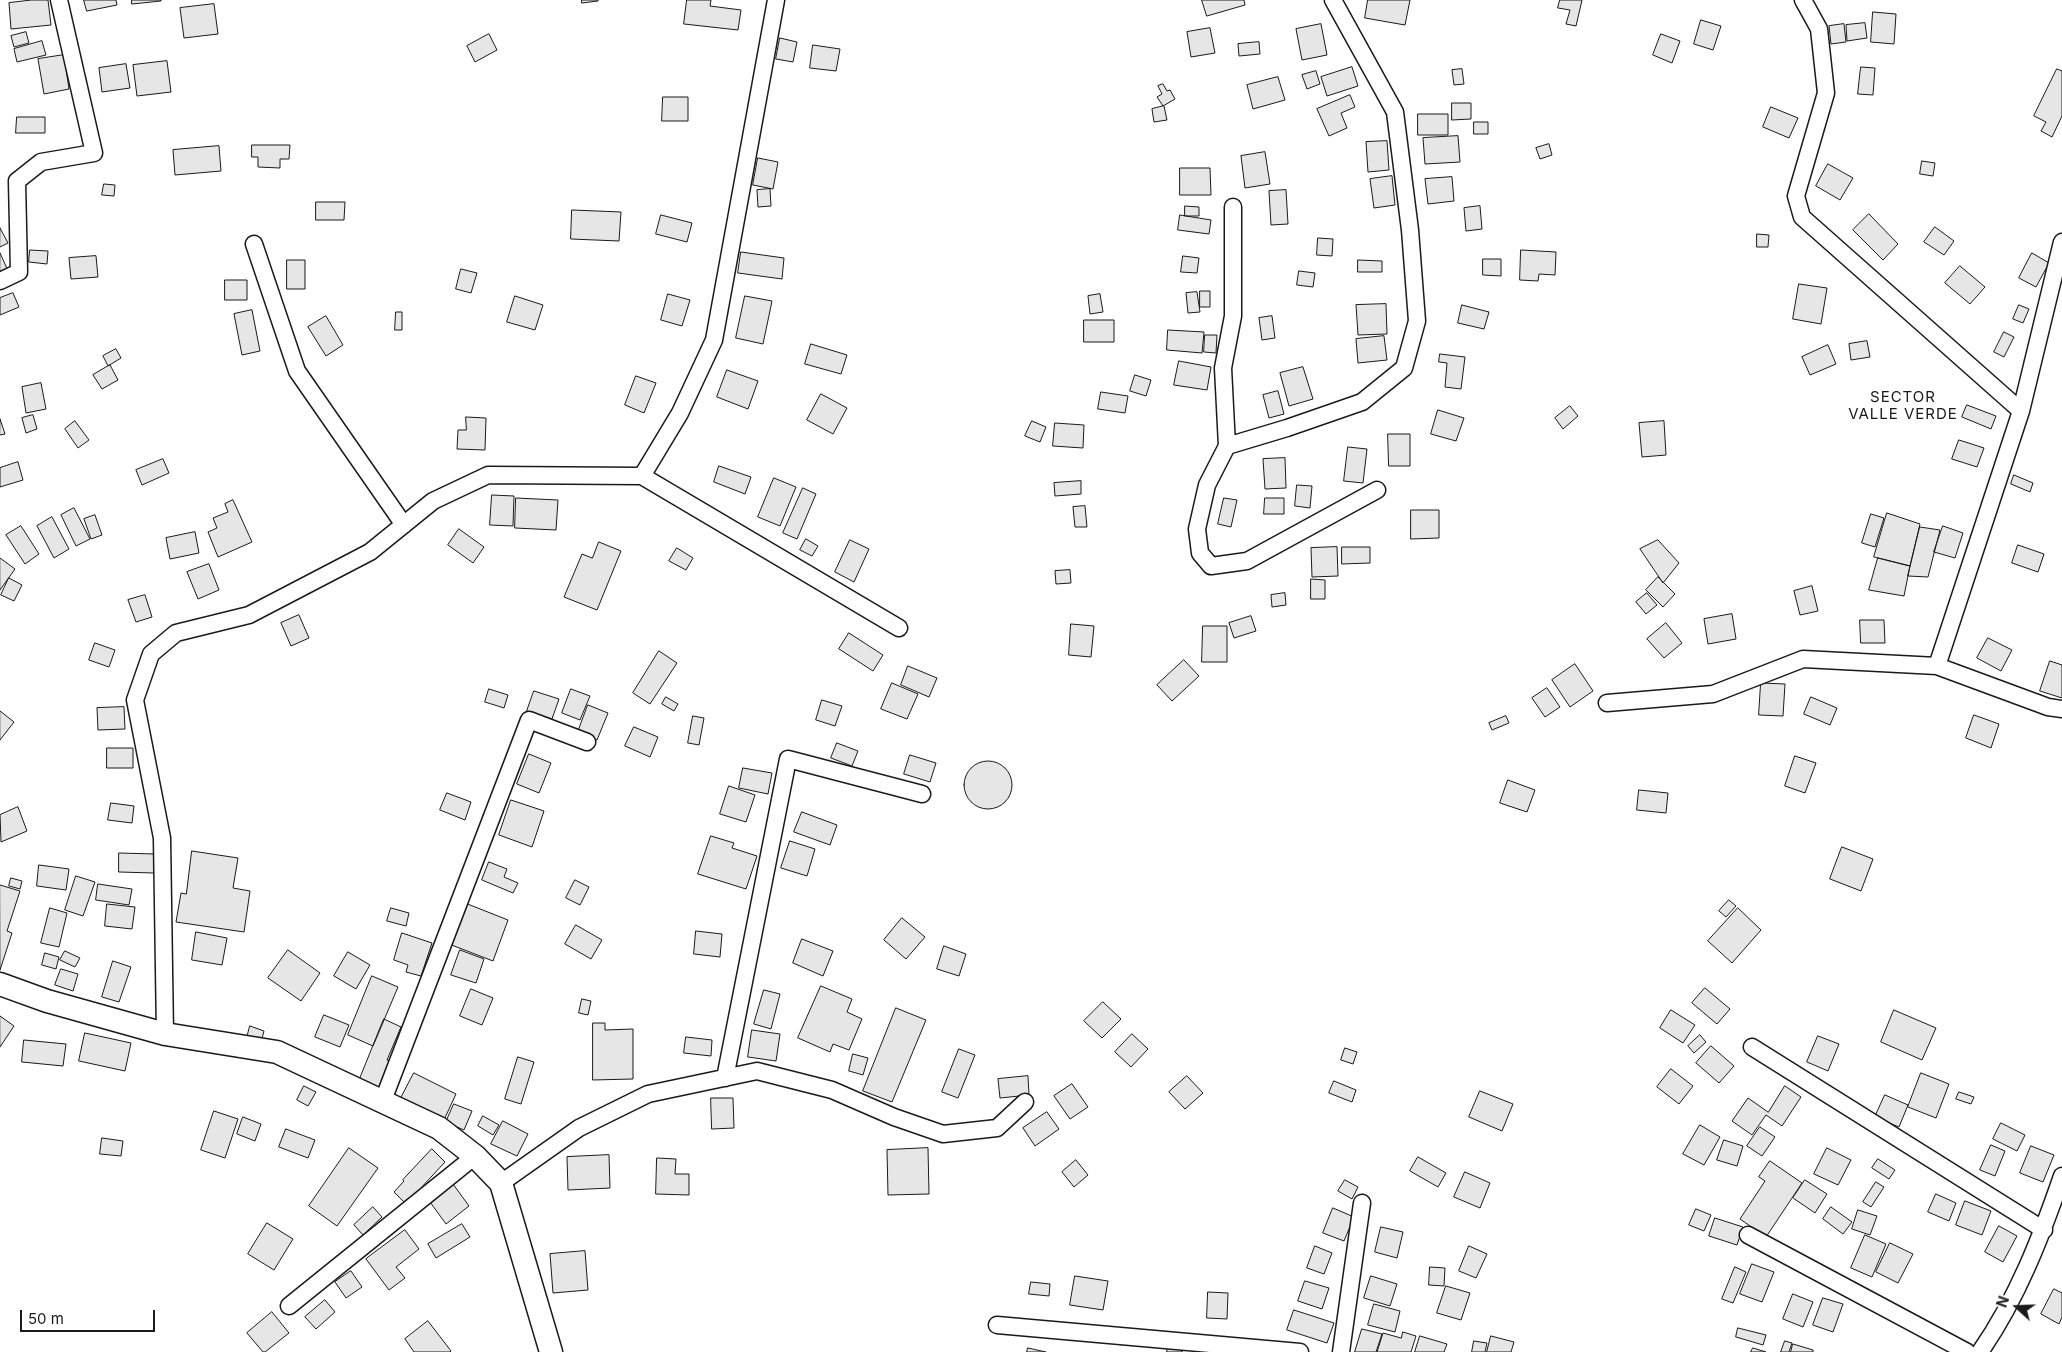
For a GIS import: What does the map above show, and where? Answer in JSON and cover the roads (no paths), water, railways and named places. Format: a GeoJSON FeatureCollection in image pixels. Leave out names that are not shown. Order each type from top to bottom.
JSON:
{"type":"FeatureCollection","features":[{"type":"Feature","properties":{"kind":"street"},"geometry":{"type":"LineString","coordinates":[[0,281],[19,272],[16,181],[41,162],[94,153],[59,0]]}},
{"type":"Feature","properties":{"kind":"street"},"geometry":{"type":"LineString","coordinates":[[642,476],[680,414],[714,340],[776,0]]}},
{"type":"Feature","properties":{"kind":"street"},"geometry":{"type":"LineString","coordinates":[[1226,446],[1287,428],[1362,402],[1404,368],[1417,321],[1410,230],[1396,112],[1333,0]]}},
{"type":"Feature","properties":{"kind":"street"},"geometry":{"type":"LineString","coordinates":[[1803,0],[1819,29],[1826,93],[1796,196],[1802,218],[2021,411]]}},
{"type":"Feature","properties":{"kind":"street"},"geometry":{"type":"LineString","coordinates":[[1233,207],[1234,316],[1223,368],[1226,446],[1207,485],[1197,529],[1200,553],[1211,566],[1247,562],[1377,490]]}},
{"type":"Feature","properties":{"kind":"street"},"geometry":{"type":"LineString","coordinates":[[1937,666],[2021,411],[2062,242]]}},
{"type":"Feature","properties":{"kind":"street"},"geometry":{"type":"LineString","coordinates":[[254,244],[297,371],[404,525]]}},
{"type":"Feature","properties":{"kind":"street"},"geometry":{"type":"LineString","coordinates":[[165,1034],[162,838],[135,700],[151,654],[176,633],[249,615],[370,552],[433,501],[488,475],[642,476],[899,628]]}},
{"type":"Feature","properties":{"kind":"street"},"geometry":{"type":"LineString","coordinates":[[1607,703],[1712,694],[1803,659],[1937,666],[2048,707],[2062,709]]}},
{"type":"Feature","properties":{"kind":"street"},"geometry":{"type":"LineString","coordinates":[[382,1103],[529,720],[588,742]]}},
{"type":"Feature","properties":{"kind":"street"},"geometry":{"type":"LineString","coordinates":[[725,1078],[788,759],[922,794]]}},
{"type":"Feature","properties":{"kind":"street"},"geometry":{"type":"LineString","coordinates":[[0,984],[47,1001],[165,1034],[277,1052],[382,1103],[439,1128],[475,1156],[501,1183],[551,1352]]}},
{"type":"Feature","properties":{"kind":"street"},"geometry":{"type":"LineString","coordinates":[[1752,1047],[2044,1230]]}},
{"type":"Feature","properties":{"kind":"street"},"geometry":{"type":"LineString","coordinates":[[501,1183],[579,1128],[648,1094],[757,1071],[832,1090],[894,1117],[943,1134],[997,1128],[1025,1102]]}},
{"type":"Feature","properties":{"kind":"street"},"geometry":{"type":"LineString","coordinates":[[289,1306],[475,1156]]}},
{"type":"Feature","properties":{"kind":"street"},"geometry":{"type":"LineString","coordinates":[[1980,1352],[1997,1327],[2044,1230],[2062,1176]]}},
{"type":"Feature","properties":{"kind":"street"},"geometry":{"type":"LineString","coordinates":[[1341,1352],[1362,1203]]}},
{"type":"Feature","properties":{"kind":"street"},"geometry":{"type":"LineString","coordinates":[[1748,1235],[1967,1352]]}},
{"type":"Feature","properties":{"kind":"street"},"geometry":{"type":"LineString","coordinates":[[997,1325],[1300,1352]]}},
{"type":"Feature","properties":{"kind":"district","name":"SECTOR VALLE VERDE"},"geometry":{"type":"Point","coordinates":[1903,406]}}]}
